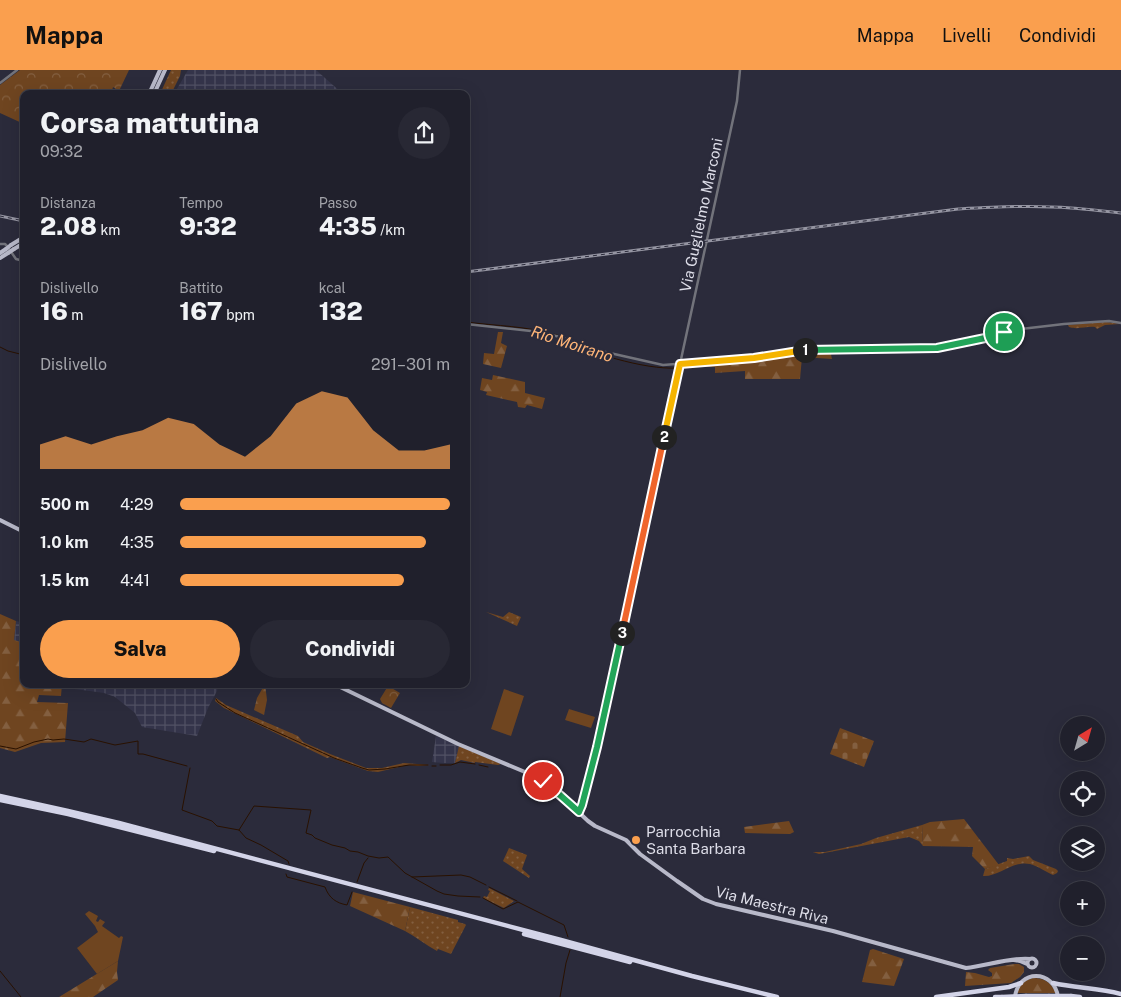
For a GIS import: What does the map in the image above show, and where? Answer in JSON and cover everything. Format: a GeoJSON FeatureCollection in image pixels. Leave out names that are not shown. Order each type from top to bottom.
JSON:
{"type":"FeatureCollection","features":[{"type":"Feature","properties":{"kind":"highway"},"geometry":{"type":"LineString","coordinates":[[0,798],[68,811],[473,919],[778,997]]}},
{"type":"Feature","properties":{"kind":"highway"},"geometry":{"type":"LineString","coordinates":[[485,922],[764,997]]}},
{"type":"Feature","properties":{"kind":"highway"},"geometry":{"type":"LineString","coordinates":[[936,997],[1009,987],[1022,981]]}},
{"type":"Feature","properties":{"kind":"highway"},"geometry":{"type":"LineString","coordinates":[[1053,983],[1121,994]]}},
{"type":"Feature","properties":{"kind":"highway"},"geometry":{"type":"LineString","coordinates":[[995,997],[1080,997]]}},
{"type":"Feature","properties":{"kind":"main road"},"geometry":{"type":"LineString","coordinates":[[151,90],[160,70]]}},
{"type":"Feature","properties":{"kind":"main road"},"geometry":{"type":"LineString","coordinates":[[156,90],[165,70]]}},
{"type":"Feature","properties":{"kind":"main road"},"geometry":{"type":"LineString","coordinates":[[0,258],[20,241]]}},
{"type":"Feature","properties":{"kind":"main road"},"geometry":{"type":"LineString","coordinates":[[13,247],[20,244]]}},
{"type":"Feature","properties":{"kind":"main road"},"geometry":{"type":"LineString","coordinates":[[0,253],[7,251]]}},
{"type":"Feature","properties":{"kind":"main road"},"geometry":{"type":"LineString","coordinates":[[0,520],[20,530]]}},
{"type":"Feature","properties":{"kind":"main road","name":"Via Maestra Riva"},"geometry":{"type":"LineString","coordinates":[[342,688],[458,744],[540,779],[595,826],[626,840],[644,857],[677,881],[706,900],[716,904],[833,931],[966,968],[1017,958],[1030,959]]}},
{"type":"Feature","properties":{"kind":"main road"},"geometry":{"type":"LineString","coordinates":[[1015,997],[1015,992],[1028,972],[1028,960],[1030,959],[1035,960],[1037,973],[1053,983],[1058,997]]}},
{"type":"Feature","properties":{"kind":"main road"},"geometry":{"type":"LineString","coordinates":[[1012,960],[1020,961],[1032,968],[1035,966]]}},
{"type":"Feature","properties":{"kind":"main road"},"geometry":{"type":"LineString","coordinates":[[1022,981],[1032,976],[1042,976]]}},
{"type":"Feature","properties":{"kind":"street"},"geometry":{"type":"LineString","coordinates":[[0,83],[17,70]]}},
{"type":"Feature","properties":{"kind":"street","name":"Via Guglielmo Marconi"},"geometry":{"type":"LineString","coordinates":[[579,812],[597,747],[737,101],[740,70]]}},
{"type":"Feature","properties":{"kind":"street"},"geometry":{"type":"LineString","coordinates":[[0,244],[5,244],[16,259],[20,260]]}},
{"type":"Feature","properties":{"kind":"street"},"geometry":{"type":"LineString","coordinates":[[470,324],[534,331],[592,349],[663,366],[754,358],[807,349],[937,348],[1029,328],[1109,321],[1121,323]]}},
{"type":"Feature","properties":{"kind":"shaded area"},"geometry":{"type":"Polygon","coordinates":[[[188,70],[316,70],[338,90],[176,90],[188,70]]]}},
{"type":"Feature","properties":{"kind":"shaded area"},"geometry":{"type":"Polygon","coordinates":[[[16,621],[20,622],[20,642],[14,641],[16,621]]]}},
{"type":"Feature","properties":{"kind":"shaded area"},"geometry":{"type":"Polygon","coordinates":[[[217,688],[197,736],[142,727],[135,713],[115,697],[104,693],[75,689],[217,688]]]}},
{"type":"Feature","properties":{"kind":"shaded area"},"geometry":{"type":"Polygon","coordinates":[[[436,736],[459,746],[455,763],[432,762],[436,736]]]}},
{"type":"Feature","properties":{"kind":"green space"},"geometry":{"type":"Polygon","coordinates":[[[20,70],[129,70],[119,90],[113,87],[112,90],[20,90],[20,122],[0,113],[0,85],[20,70]]]}},
{"type":"Feature","properties":{"kind":"green space"},"geometry":{"type":"Polygon","coordinates":[[[171,70],[181,70],[173,90],[162,90],[171,70]]]}},
{"type":"Feature","properties":{"kind":"green space"},"geometry":{"type":"Polygon","coordinates":[[[1106,322],[1120,324],[1105,325],[1097,329],[1095,327],[1072,328],[1068,325],[1106,322]]]}},
{"type":"Feature","properties":{"kind":"green space"},"geometry":{"type":"Polygon","coordinates":[[[498,332],[503,332],[501,343],[507,346],[501,368],[483,364],[484,353],[494,354],[498,332]]]}},
{"type":"Feature","properties":{"kind":"green space"},"geometry":{"type":"Polygon","coordinates":[[[804,350],[830,350],[832,359],[802,357],[800,379],[745,379],[745,371],[715,373],[715,367],[701,367],[700,364],[762,358],[804,350]]]}},
{"type":"Feature","properties":{"kind":"green space"},"geometry":{"type":"Polygon","coordinates":[[[493,375],[525,382],[525,393],[545,398],[542,409],[527,405],[525,408],[518,407],[517,402],[486,395],[487,392],[480,390],[482,378],[492,380],[493,375]]]}},
{"type":"Feature","properties":{"kind":"green space"},"geometry":{"type":"Polygon","coordinates":[[[486,612],[503,617],[509,612],[521,617],[517,626],[486,612]]]}},
{"type":"Feature","properties":{"kind":"green space"},"geometry":{"type":"Polygon","coordinates":[[[0,614],[16,621],[14,640],[20,642],[20,688],[62,688],[61,696],[39,695],[37,702],[68,703],[65,742],[41,743],[15,752],[0,748],[0,614]]]}},
{"type":"Feature","properties":{"kind":"green space"},"geometry":{"type":"Polygon","coordinates":[[[263,688],[266,688],[267,700],[264,715],[254,710],[257,698],[263,688]]]}},
{"type":"Feature","properties":{"kind":"green space"},"geometry":{"type":"Polygon","coordinates":[[[387,688],[391,688],[400,693],[391,708],[382,703],[380,699],[387,688]]]}},
{"type":"Feature","properties":{"kind":"green space"},"geometry":{"type":"Polygon","coordinates":[[[504,689],[524,696],[511,736],[491,729],[504,689]]]}},
{"type":"Feature","properties":{"kind":"green space"},"geometry":{"type":"Polygon","coordinates":[[[216,698],[226,705],[298,736],[303,742],[366,768],[382,768],[404,763],[430,765],[407,765],[378,772],[368,771],[330,757],[327,758],[224,708],[215,701],[216,698]]]}},
{"type":"Feature","properties":{"kind":"green space"},"geometry":{"type":"Polygon","coordinates":[[[569,709],[595,717],[591,728],[565,720],[569,709]]]}},
{"type":"Feature","properties":{"kind":"green space"},"geometry":{"type":"Polygon","coordinates":[[[840,728],[874,741],[864,767],[830,754],[840,728]]]}},
{"type":"Feature","properties":{"kind":"green space"},"geometry":{"type":"Polygon","coordinates":[[[459,746],[501,764],[475,763],[461,760],[455,763],[459,746]]]}},
{"type":"Feature","properties":{"kind":"green space"},"geometry":{"type":"Polygon","coordinates":[[[964,819],[999,865],[985,869],[972,856],[973,847],[923,846],[922,825],[930,822],[964,819]]]}},
{"type":"Feature","properties":{"kind":"green space"},"geometry":{"type":"Polygon","coordinates":[[[789,821],[794,832],[790,834],[745,833],[744,827],[789,821]]]}},
{"type":"Feature","properties":{"kind":"green space"},"geometry":{"type":"Polygon","coordinates":[[[922,825],[923,846],[919,841],[909,837],[819,854],[813,852],[825,852],[861,844],[922,825]]]}},
{"type":"Feature","properties":{"kind":"green space"},"geometry":{"type":"Polygon","coordinates":[[[509,848],[527,855],[522,869],[530,876],[529,878],[503,861],[509,848]]]}},
{"type":"Feature","properties":{"kind":"green space"},"geometry":{"type":"Polygon","coordinates":[[[1029,856],[1033,860],[1056,869],[1057,873],[1053,875],[1033,865],[1024,863],[989,876],[983,876],[985,869],[1007,861],[1007,858],[1013,859],[1029,856]]]}},
{"type":"Feature","properties":{"kind":"green space"},"geometry":{"type":"Polygon","coordinates":[[[489,888],[514,901],[504,908],[483,898],[484,896],[487,897],[490,891],[488,890],[489,888]]]}},
{"type":"Feature","properties":{"kind":"green space"},"geometry":{"type":"Polygon","coordinates":[[[353,892],[410,907],[405,931],[350,906],[353,892]]]}},
{"type":"Feature","properties":{"kind":"green space"},"geometry":{"type":"Polygon","coordinates":[[[410,907],[458,920],[458,922],[466,925],[451,954],[438,949],[437,951],[405,931],[410,907]]]}},
{"type":"Feature","properties":{"kind":"green space"},"geometry":{"type":"Polygon","coordinates":[[[89,911],[98,916],[96,921],[98,922],[100,919],[105,922],[102,926],[119,938],[123,937],[118,961],[97,974],[77,948],[98,932],[85,914],[89,911]]]}},
{"type":"Feature","properties":{"kind":"green space"},"geometry":{"type":"Polygon","coordinates":[[[873,949],[904,959],[894,986],[862,982],[870,950],[873,949]]]}},
{"type":"Feature","properties":{"kind":"green space"},"geometry":{"type":"Polygon","coordinates":[[[118,961],[118,980],[93,997],[59,997],[118,961]]]}},
{"type":"Feature","properties":{"kind":"green space"},"geometry":{"type":"Polygon","coordinates":[[[1014,964],[1024,967],[1024,972],[1011,983],[965,986],[966,972],[989,977],[992,976],[992,973],[988,970],[990,968],[1014,964]]]}},
{"type":"Feature","properties":{"kind":"green space"},"geometry":{"type":"Polygon","coordinates":[[[1033,978],[1047,982],[1056,993],[1017,993],[1023,983],[1033,978]]]}},
{"type":"Feature","properties":{"kind":"waterway","name":"Rio Moirano"},"geometry":{"type":"LineString","coordinates":[[470,322],[523,328],[557,335]]}},
{"type":"Feature","properties":{"kind":"waterway","name":"Rio Moirano"},"geometry":{"type":"LineString","coordinates":[[558,338],[616,359],[649,366],[677,368]]}},
{"type":"Feature","properties":{"kind":"waterway","name":"Rio Moirano"},"geometry":{"type":"LineString","coordinates":[[0,347],[20,354]]}},
{"type":"Feature","properties":{"kind":"waterway","name":"Rio Moirano"},"geometry":{"type":"LineString","coordinates":[[681,368],[690,367]]}},
{"type":"Feature","properties":{"kind":"waterway"},"geometry":{"type":"LineString","coordinates":[[216,699],[235,713],[334,758],[362,768],[369,770],[409,765],[428,765]]}},
{"type":"Feature","properties":{"kind":"waterway"},"geometry":{"type":"LineString","coordinates":[[0,746],[16,749],[48,739],[84,742],[91,739],[115,745],[138,741],[138,754],[187,766]]}},
{"type":"Feature","properties":{"kind":"waterway"},"geometry":{"type":"LineString","coordinates":[[440,765],[451,765],[460,762],[475,764]]}},
{"type":"Feature","properties":{"kind":"waterway"},"geometry":{"type":"LineString","coordinates":[[479,765],[488,767]]}},
{"type":"Feature","properties":{"kind":"waterway"},"geometry":{"type":"LineString","coordinates":[[190,768],[182,810],[212,821],[217,826],[239,830],[246,838],[288,861],[289,864]]}},
{"type":"Feature","properties":{"kind":"waterway"},"geometry":{"type":"LineString","coordinates":[[239,830],[254,806],[311,810],[306,833],[315,838],[368,856],[388,857],[405,873],[444,894],[480,897]]}},
{"type":"Feature","properties":{"kind":"waterway"},"geometry":{"type":"LineString","coordinates":[[357,882],[364,863],[368,858]]}},
{"type":"Feature","properties":{"kind":"waterway"},"geometry":{"type":"LineString","coordinates":[[286,874],[287,877],[325,887],[331,897],[343,904],[347,905],[352,892]]}},
{"type":"Feature","properties":{"kind":"waterway"},"geometry":{"type":"LineString","coordinates":[[412,877],[461,875],[486,885]]}},
{"type":"Feature","properties":{"kind":"waterway"},"geometry":{"type":"LineString","coordinates":[[489,887],[517,901]]}},
{"type":"Feature","properties":{"kind":"waterway"},"geometry":{"type":"LineString","coordinates":[[483,898],[503,909],[518,902],[564,925],[568,937]]}},
{"type":"Feature","properties":{"kind":"waterway"},"geometry":{"type":"LineString","coordinates":[[560,997],[570,950]]}},
{"type":"Feature","properties":{"kind":"waterway","name":"Rio Moirano"},"geometry":{"type":"LineString","coordinates":[[0,971],[21,997]]}},
{"type":"Feature","properties":{"kind":"railway"},"geometry":{"type":"LineString","coordinates":[[470,271],[958,209],[1043,207],[1077,208],[1121,213]]}},
{"type":"Feature","properties":{"kind":"railway"},"geometry":{"type":"LineString","coordinates":[[0,216],[20,220]]}},
{"type":"Feature","properties":{"kind":"place","name":"Parrocchia Santa Barbara"},"geometry":{"type":"Point","coordinates":[636,840]}},
{"type":"Feature","properties":{"kind":"route"},"geometry":{"type":"LineString","coordinates":[[543,781],[579,812],[597,747],[680,364],[754,358],[807,349],[937,348],[990,337],[1004,332]]}}]}
